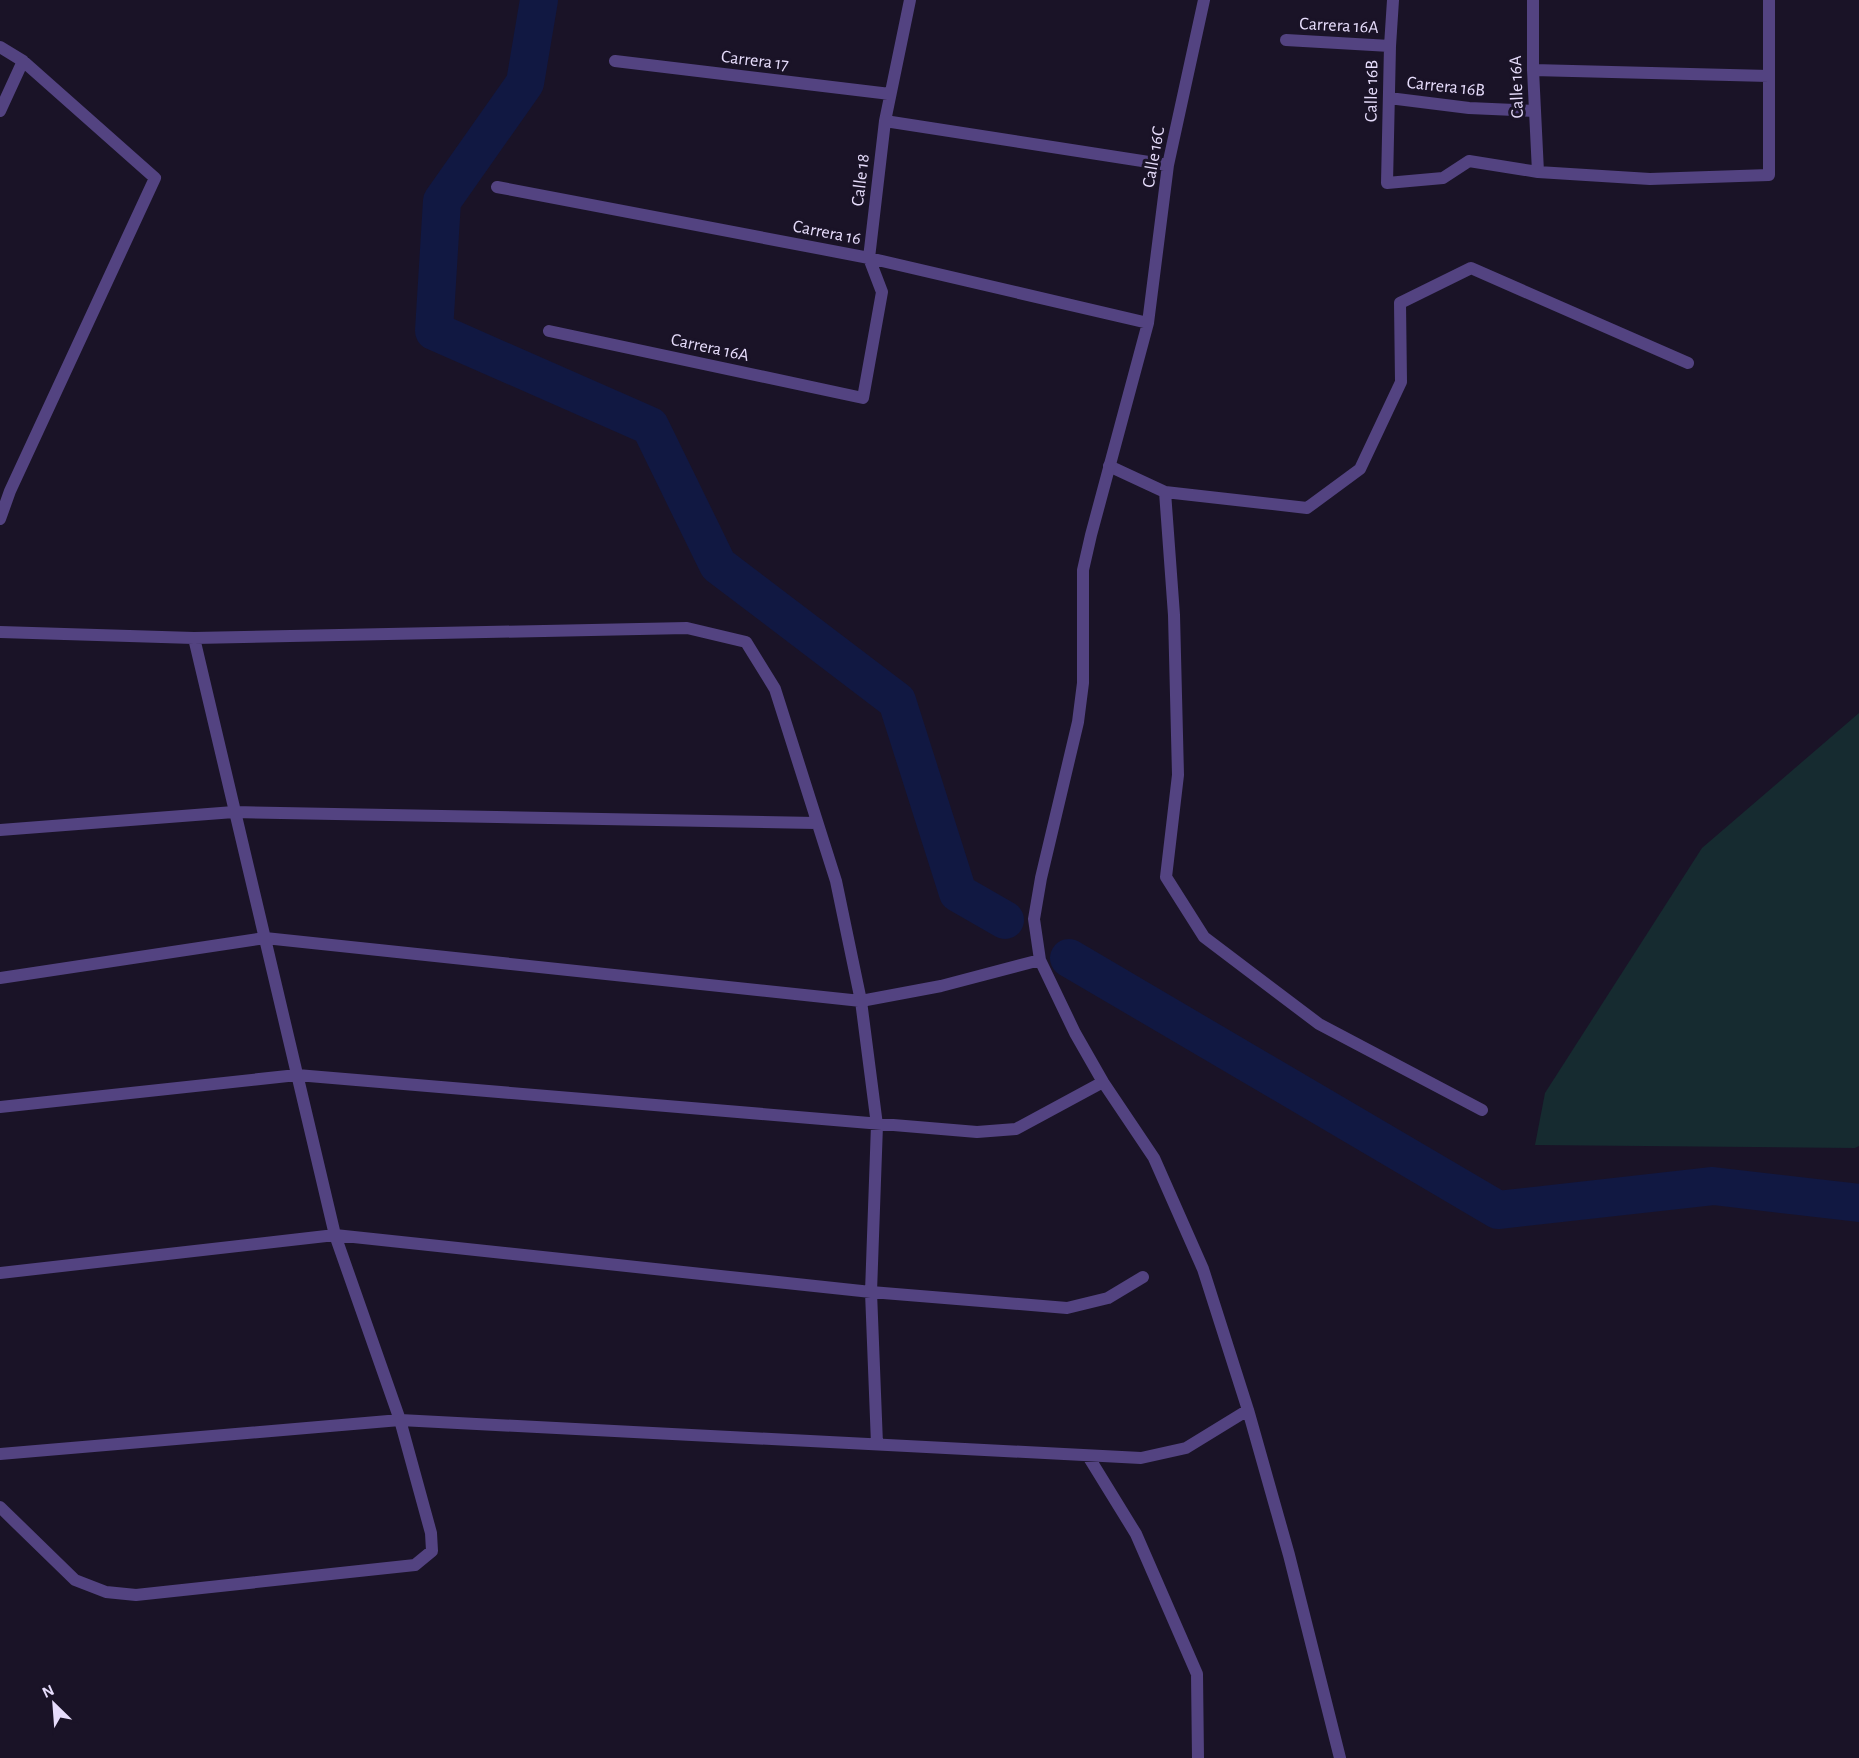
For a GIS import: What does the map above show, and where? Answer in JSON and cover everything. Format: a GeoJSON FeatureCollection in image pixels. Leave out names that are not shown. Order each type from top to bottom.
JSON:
{"type":"FeatureCollection","features":[{"type":"Feature","properties":{"kind":"street","name":"Calle 18"},"geometry":{"type":"LineString","coordinates":[[863,398],[882,292],[869,258],[885,120],[910,0]]}},
{"type":"Feature","properties":{"kind":"street","name":"Calle 16C"},"geometry":{"type":"LineString","coordinates":[[1204,0],[1168,165],[1148,323],[1083,570],[1083,682],[1078,722],[1041,878],[1034,919],[1040,960],[1103,1082],[1154,1158],[1203,1269],[1248,1410],[1289,1555],[1340,1758]]}},
{"type":"Feature","properties":{"kind":"street","name":"Calle 16B"},"geometry":{"type":"LineString","coordinates":[[1393,0],[1387,183],[1443,178],[1469,161],[1538,172]]}},
{"type":"Feature","properties":{"kind":"street","name":"Calle 16A"},"geometry":{"type":"LineString","coordinates":[[1533,0],[1533,70],[1538,172]]}},
{"type":"Feature","properties":{"kind":"street"},"geometry":{"type":"LineString","coordinates":[[1538,172],[1650,179],[1769,175],[1769,0]]}},
{"type":"Feature","properties":{"kind":"street","name":"Carrera 16A"},"geometry":{"type":"LineString","coordinates":[[1286,40],[1390,46]]}},
{"type":"Feature","properties":{"kind":"street"},"geometry":{"type":"LineString","coordinates":[[0,47],[23,61],[155,178],[10,491],[0,519]]}},
{"type":"Feature","properties":{"kind":"street"},"geometry":{"type":"LineString","coordinates":[[0,111],[23,61]]}},
{"type":"Feature","properties":{"kind":"street","name":"Carrera 17"},"geometry":{"type":"LineString","coordinates":[[615,61],[890,94]]}},
{"type":"Feature","properties":{"kind":"street"},"geometry":{"type":"LineString","coordinates":[[1533,70],[1769,76]]}},
{"type":"Feature","properties":{"kind":"street","name":"Carrera 16B"},"geometry":{"type":"LineString","coordinates":[[1389,98],[1468,108],[1535,111]]}},
{"type":"Feature","properties":{"kind":"street"},"geometry":{"type":"LineString","coordinates":[[885,120],[1168,165]]}},
{"type":"Feature","properties":{"kind":"street","name":"Carrera 16"},"geometry":{"type":"LineString","coordinates":[[497,187],[869,258],[1148,323]]}},
{"type":"Feature","properties":{"kind":"street"},"geometry":{"type":"LineString","coordinates":[[1109,466],[1165,492],[1307,508],[1360,470],[1401,382],[1400,303],[1471,268],[1688,363]]}},
{"type":"Feature","properties":{"kind":"street","name":"Carrera 16A"},"geometry":{"type":"LineString","coordinates":[[549,330],[863,398]]}},
{"type":"Feature","properties":{"kind":"street"},"geometry":{"type":"LineString","coordinates":[[1165,492],[1174,615],[1178,775],[1166,877],[1204,937],[1319,1024],[1482,1110]]}},
{"type":"Feature","properties":{"kind":"street"},"geometry":{"type":"LineString","coordinates":[[0,632],[194,638],[687,628],[746,642],[775,689],[836,881],[861,1001],[877,1125],[871,1292],[877,1444]]}},
{"type":"Feature","properties":{"kind":"street"},"geometry":{"type":"LineString","coordinates":[[0,1507],[75,1580],[106,1592],[136,1595],[415,1565],[432,1551],[431,1533],[400,1420],[335,1235],[194,638]]}},
{"type":"Feature","properties":{"kind":"street"},"geometry":{"type":"LineString","coordinates":[[0,830],[234,812],[816,823]]}},
{"type":"Feature","properties":{"kind":"street"},"geometry":{"type":"LineString","coordinates":[[0,978],[265,938],[861,1001],[941,986],[1040,960]]}},
{"type":"Feature","properties":{"kind":"street"},"geometry":{"type":"LineString","coordinates":[[0,1107],[297,1075],[977,1132],[1016,1129],[1103,1082]]}},
{"type":"Feature","properties":{"kind":"street"},"geometry":{"type":"LineString","coordinates":[[0,1273],[335,1235],[871,1292],[1066,1308],[1108,1298],[1143,1277]]}},
{"type":"Feature","properties":{"kind":"street"},"geometry":{"type":"LineString","coordinates":[[0,1454],[400,1420],[1141,1458],[1186,1448],[1248,1410]]}},
{"type":"Feature","properties":{"kind":"street"},"geometry":{"type":"LineString","coordinates":[[1088,1456],[1136,1534],[1197,1674],[1198,1758]]}},
{"type":"Feature","properties":{"kind":"green space"},"geometry":{"type":"Polygon","coordinates":[[[1859,713],[1859,1146],[1855,1148],[1535,1145],[1545,1093],[1702,848],[1859,713]]]}},
{"type":"Feature","properties":{"kind":"waterway"},"geometry":{"type":"LineString","coordinates":[[539,0],[525,83],[442,201],[434,331],[650,426],[718,565],[897,701],[958,893],[1005,920]]}},
{"type":"Feature","properties":{"kind":"waterway"},"geometry":{"type":"LineString","coordinates":[[1069,958],[1498,1210],[1713,1186],[1859,1203]]}}]}
